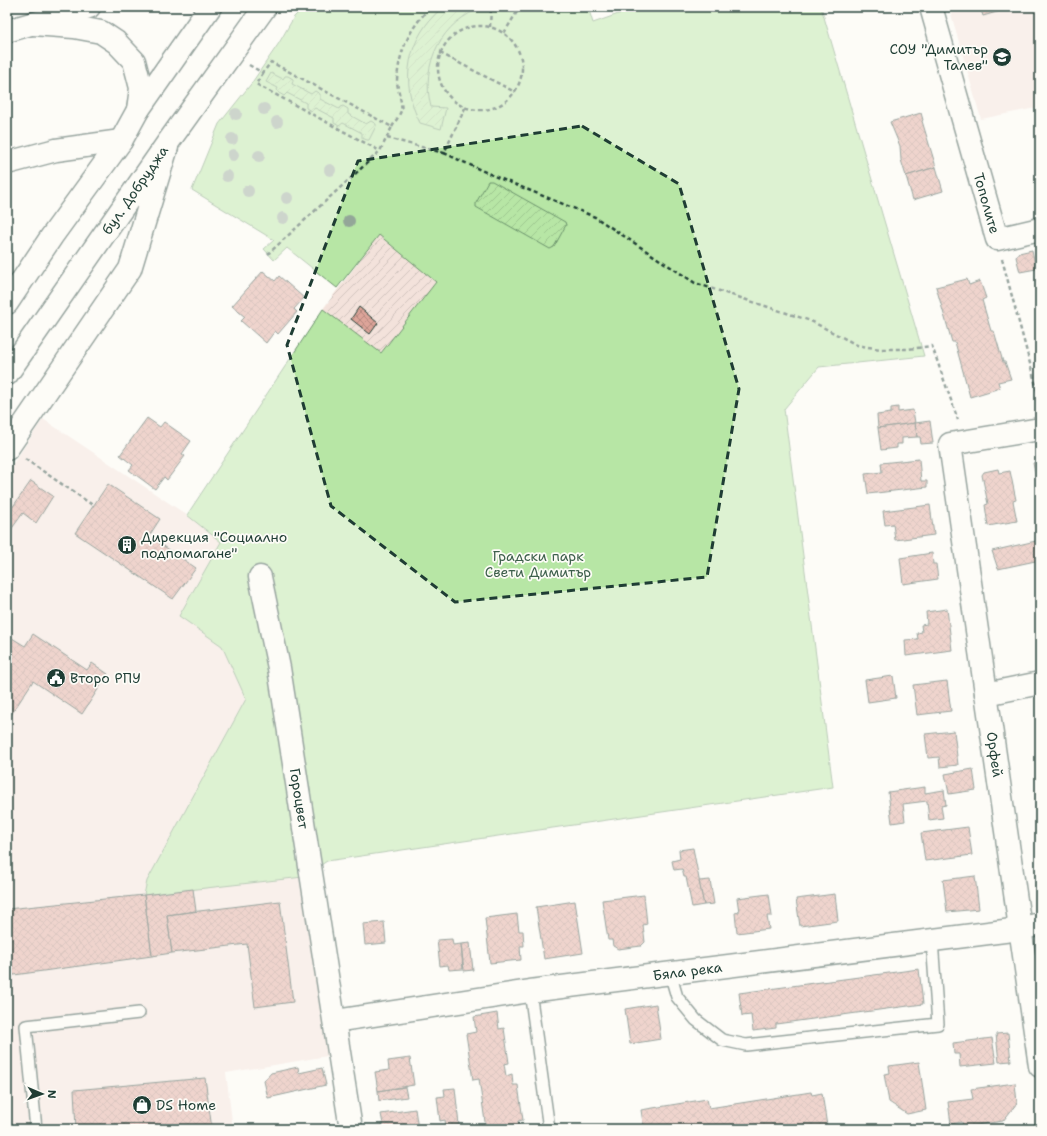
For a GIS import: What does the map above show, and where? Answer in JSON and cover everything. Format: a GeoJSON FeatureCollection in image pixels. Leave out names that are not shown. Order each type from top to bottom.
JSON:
{"type":"FeatureCollection","features":[{"type":"Feature","properties":{"kind":"street"},"geometry":{"type":"LineString","coordinates":[[7,31],[89,7]]}},
{"type":"Feature","properties":{"kind":"street"},"geometry":{"type":"LineString","coordinates":[[7,303],[52,236],[121,141],[138,110],[210,7]]}},
{"type":"Feature","properties":{"kind":"street","name":"бул. Добруджа"},"geometry":{"type":"LineString","coordinates":[[7,374],[169,141],[265,7]]}},
{"type":"Feature","properties":{"kind":"street","name":"Тополите"},"geometry":{"type":"LineString","coordinates":[[931,7],[997,239]]}},
{"type":"Feature","properties":{"kind":"street"},"geometry":{"type":"LineString","coordinates":[[33,24],[74,26],[101,32],[116,42],[134,62],[141,88],[138,110]]}},
{"type":"Feature","properties":{"kind":"street"},"geometry":{"type":"LineString","coordinates":[[7,163],[56,150],[121,141]]}},
{"type":"Feature","properties":{"kind":"street"},"geometry":{"type":"LineString","coordinates":[[8,448],[130,269],[169,141]]}},
{"type":"Feature","properties":{"kind":"street"},"geometry":{"type":"LineString","coordinates":[[997,239],[1040,229]]}},
{"type":"Feature","properties":{"kind":"street"},"geometry":{"type":"LineString","coordinates":[[958,443],[1040,429]]}},
{"type":"Feature","properties":{"kind":"street","name":"Орфей"},"geometry":{"type":"LineString","coordinates":[[958,443],[986,694],[1030,926],[1040,1066]]}},
{"type":"Feature","properties":{"kind":"street","name":"Гороцвет"},"geometry":{"type":"LineString","coordinates":[[260,577],[279,668],[351,1129]]}},
{"type":"Feature","properties":{"kind":"street"},"geometry":{"type":"LineString","coordinates":[[986,694],[1040,682]]}},
{"type":"Feature","properties":{"kind":"street","name":"Бяла река"},"geometry":{"type":"LineString","coordinates":[[335,1021],[530,991],[932,940],[1030,926]]}},
{"type":"Feature","properties":{"kind":"lane"},"geometry":{"type":"LineString","coordinates":[[670,973],[676,997],[696,1020],[722,1040],[746,1045],[938,1024],[932,940]]}},
{"type":"Feature","properties":{"kind":"lane"},"geometry":{"type":"LineString","coordinates":[[530,991],[549,1129]]}},
{"type":"Feature","properties":{"kind":"lane"},"geometry":{"type":"LineString","coordinates":[[36,1129],[26,1026],[139,1013]]}},
{"type":"Feature","properties":{"kind":"path"},"geometry":{"type":"LineString","coordinates":[[268,254],[380,151],[401,110],[397,82],[401,54],[410,32],[421,17],[431,7]]}},
{"type":"Feature","properties":{"kind":"path"},"geometry":{"type":"LineString","coordinates":[[490,26],[491,7]]}},
{"type":"Feature","properties":{"kind":"path"},"geometry":{"type":"LineString","coordinates":[[504,33],[520,7]]}},
{"type":"Feature","properties":{"kind":"path"},"geometry":{"type":"LineString","coordinates":[[473,26],[490,26],[504,33],[513,40],[522,60],[520,82],[515,92],[498,106],[487,110],[465,108],[452,99],[442,86],[438,75],[440,53],[445,43],[462,29],[473,26]]}},
{"type":"Feature","properties":{"kind":"path"},"geometry":{"type":"LineString","coordinates":[[440,53],[515,92]]}},
{"type":"Feature","properties":{"kind":"path"},"geometry":{"type":"LineString","coordinates":[[231,55],[263,73]]}},
{"type":"Feature","properties":{"kind":"path"},"geometry":{"type":"LineString","coordinates":[[380,151],[256,84],[271,62],[392,127]]}},
{"type":"Feature","properties":{"kind":"path"},"geometry":{"type":"LineString","coordinates":[[444,153],[465,108]]}},
{"type":"Feature","properties":{"kind":"path"},"geometry":{"type":"LineString","coordinates":[[387,138],[444,153],[494,176],[595,217],[696,283],[811,321],[857,345],[908,350],[932,346],[958,443]]}},
{"type":"Feature","properties":{"kind":"path","name":"Тополите"},"geometry":{"type":"LineString","coordinates":[[997,239],[1040,401]]}},
{"type":"Feature","properties":{"kind":"path"},"geometry":{"type":"LineString","coordinates":[[8,448],[94,506]]}},
{"type":"Feature","properties":{"kind":"highlighted area"},"geometry":{"type":"Polygon","coordinates":[[[582,126],[679,184],[739,389],[707,577],[455,602],[331,506],[287,345],[358,161],[582,126]]]}},
{"type":"Feature","properties":{"kind":"shaded area","name":"СОУ \"Димитър Талев\""},"geometry":{"type":"Polygon","coordinates":[[[949,7],[1040,7],[1040,107],[981,119],[949,7]]]}},
{"type":"Feature","properties":{"kind":"shaded area"},"geometry":{"type":"Polygon","coordinates":[[[379,235],[436,282],[381,353],[323,309],[379,235]]]}},
{"type":"Feature","properties":{"kind":"shaded area"},"geometry":{"type":"Polygon","coordinates":[[[43,419],[187,515],[221,542],[180,616],[222,646],[246,699],[147,881],[144,894],[303,877],[327,1056],[226,1073],[233,1129],[7,1129],[7,473],[43,419]]]}},
{"type":"Feature","properties":{"kind":"green space","name":"Градски парк Свети Димитър"},"geometry":{"type":"Polygon","coordinates":[[[304,7],[588,7],[593,23],[638,7],[821,7],[924,356],[819,367],[784,409],[833,787],[327,861],[303,877],[144,895],[147,881],[246,699],[222,646],[179,616],[221,542],[187,515],[323,309],[381,353],[436,282],[379,235],[337,288],[287,248],[274,260],[264,249],[274,240],[192,190],[219,124],[251,84],[279,43],[294,17],[304,7]]]}},
{"type":"Feature","properties":{"kind":"green space"},"geometry":{"type":"Polygon","coordinates":[[[443,7],[485,7],[470,13],[456,22],[437,46],[429,75],[428,91],[431,107],[446,108],[441,129],[420,123],[413,107],[409,76],[410,61],[414,46],[421,32],[443,7]]]}},
{"type":"Feature","properties":{"kind":"green space"},"geometry":{"type":"Polygon","coordinates":[[[271,73],[283,79],[285,76],[288,76],[293,79],[292,84],[311,94],[315,91],[320,94],[320,99],[339,109],[343,106],[348,109],[348,114],[366,124],[371,121],[376,124],[369,140],[362,138],[362,133],[343,123],[339,126],[334,123],[334,118],[315,108],[311,111],[306,108],[306,103],[287,93],[284,96],[279,93],[277,90],[278,88],[266,82],[271,73]]]}},
{"type":"Feature","properties":{"kind":"green space"},"geometry":{"type":"Polygon","coordinates":[[[488,181],[492,181],[565,222],[566,225],[554,247],[550,249],[476,207],[476,203],[488,181]]]}},
{"type":"Feature","properties":{"kind":"building"},"geometry":{"type":"Polygon","coordinates":[[[980,7],[1014,7],[983,16],[980,7]]]}},
{"type":"Feature","properties":{"kind":"building"},"geometry":{"type":"Polygon","coordinates":[[[921,113],[936,167],[906,176],[901,160],[900,146],[890,122],[921,113]]]}},
{"type":"Feature","properties":{"kind":"building"},"geometry":{"type":"Polygon","coordinates":[[[936,167],[943,191],[913,200],[906,176],[936,167]]]}},
{"type":"Feature","properties":{"kind":"building"},"geometry":{"type":"Polygon","coordinates":[[[1032,250],[1036,269],[1020,272],[1016,257],[1019,253],[1032,250]]]}},
{"type":"Feature","properties":{"kind":"building"},"geometry":{"type":"Polygon","coordinates":[[[263,271],[275,281],[279,276],[304,298],[294,309],[297,312],[278,334],[275,331],[266,343],[241,321],[245,317],[232,306],[263,271]]]}},
{"type":"Feature","properties":{"kind":"building"},"geometry":{"type":"Polygon","coordinates":[[[967,279],[969,285],[980,281],[986,298],[982,300],[991,331],[994,331],[1003,362],[1005,362],[1011,379],[998,382],[1000,388],[970,397],[955,342],[952,342],[936,287],[967,279]]]}},
{"type":"Feature","properties":{"kind":"building"},"geometry":{"type":"Polygon","coordinates":[[[359,307],[378,323],[370,334],[351,319],[359,307]]]}},
{"type":"Feature","properties":{"kind":"building"},"geometry":{"type":"Polygon","coordinates":[[[898,407],[898,412],[913,410],[915,423],[878,428],[877,415],[891,413],[891,408],[898,407]]]}},
{"type":"Feature","properties":{"kind":"building"},"geometry":{"type":"Polygon","coordinates":[[[147,418],[160,427],[164,422],[191,441],[182,454],[185,456],[167,480],[164,477],[155,489],[129,470],[133,465],[120,455],[147,418]]]}},
{"type":"Feature","properties":{"kind":"building"},"geometry":{"type":"Polygon","coordinates":[[[930,421],[933,443],[921,444],[920,437],[917,437],[915,423],[930,421]]]}},
{"type":"Feature","properties":{"kind":"building"},"geometry":{"type":"Polygon","coordinates":[[[915,423],[917,437],[902,438],[902,444],[897,444],[897,448],[881,450],[878,428],[915,423]]]}},
{"type":"Feature","properties":{"kind":"building"},"geometry":{"type":"Polygon","coordinates":[[[919,459],[921,481],[927,481],[927,487],[868,494],[865,474],[882,472],[881,463],[919,459]]]}},
{"type":"Feature","properties":{"kind":"building"},"geometry":{"type":"Polygon","coordinates":[[[1040,462],[1040,497],[1033,463],[1040,462]]]}},
{"type":"Feature","properties":{"kind":"building"},"geometry":{"type":"Polygon","coordinates":[[[998,469],[999,473],[1010,471],[1016,500],[1013,501],[1017,521],[988,526],[985,505],[988,504],[982,475],[984,472],[998,469]]]}},
{"type":"Feature","properties":{"kind":"building"},"geometry":{"type":"Polygon","coordinates":[[[31,481],[53,496],[36,523],[23,513],[10,531],[7,530],[7,515],[31,481]]]}},
{"type":"Feature","properties":{"kind":"building","name":"Дирекция \"Социално подпомагане\""},"geometry":{"type":"Polygon","coordinates":[[[108,484],[160,519],[149,536],[196,568],[173,599],[75,533],[108,484]]]}},
{"type":"Feature","properties":{"kind":"building"},"geometry":{"type":"Polygon","coordinates":[[[930,505],[934,535],[895,540],[893,524],[885,525],[883,511],[930,505]]]}},
{"type":"Feature","properties":{"kind":"building"},"geometry":{"type":"Polygon","coordinates":[[[1040,540],[1040,560],[998,569],[992,551],[1040,540]]]}},
{"type":"Feature","properties":{"kind":"building"},"geometry":{"type":"Polygon","coordinates":[[[932,553],[933,564],[936,564],[938,579],[903,584],[900,558],[932,553]]]}},
{"type":"Feature","properties":{"kind":"building"},"geometry":{"type":"Polygon","coordinates":[[[947,609],[952,650],[906,656],[905,640],[918,639],[917,633],[922,632],[921,625],[927,624],[926,612],[947,609]]]}},
{"type":"Feature","properties":{"kind":"building","name":"Второ РПУ"},"geometry":{"type":"Polygon","coordinates":[[[33,634],[87,670],[92,663],[108,674],[82,714],[33,681],[7,721],[7,646],[12,638],[25,646],[33,634]]]}},
{"type":"Feature","properties":{"kind":"building"},"geometry":{"type":"Polygon","coordinates":[[[893,676],[896,698],[868,702],[865,680],[893,676]]]}},
{"type":"Feature","properties":{"kind":"building"},"geometry":{"type":"Polygon","coordinates":[[[947,681],[951,711],[917,715],[913,685],[947,681]]]}},
{"type":"Feature","properties":{"kind":"building"},"geometry":{"type":"Polygon","coordinates":[[[954,731],[958,765],[940,767],[939,757],[928,758],[925,734],[954,731]]]}},
{"type":"Feature","properties":{"kind":"building"},"geometry":{"type":"Polygon","coordinates":[[[973,769],[976,790],[949,794],[945,774],[973,769]]]}},
{"type":"Feature","properties":{"kind":"building"},"geometry":{"type":"Polygon","coordinates":[[[925,787],[925,793],[944,790],[946,805],[941,806],[943,818],[929,820],[927,801],[903,804],[905,821],[892,823],[888,792],[925,787]]]}},
{"type":"Feature","properties":{"kind":"building"},"geometry":{"type":"Polygon","coordinates":[[[968,827],[972,855],[925,861],[921,833],[968,827]]]}},
{"type":"Feature","properties":{"kind":"building"},"geometry":{"type":"Polygon","coordinates":[[[693,848],[704,905],[692,907],[686,877],[684,877],[682,869],[674,870],[672,861],[680,859],[679,850],[693,848]]]}},
{"type":"Feature","properties":{"kind":"building"},"geometry":{"type":"Polygon","coordinates":[[[975,876],[979,909],[947,912],[943,880],[975,876]]]}},
{"type":"Feature","properties":{"kind":"building"},"geometry":{"type":"Polygon","coordinates":[[[710,880],[714,904],[704,905],[699,881],[710,880]]]}},
{"type":"Feature","properties":{"kind":"building"},"geometry":{"type":"Polygon","coordinates":[[[193,889],[196,911],[167,915],[172,953],[152,956],[144,895],[193,889]]]}},
{"type":"Feature","properties":{"kind":"building"},"geometry":{"type":"Polygon","coordinates":[[[769,894],[772,916],[767,916],[769,929],[737,933],[735,913],[739,912],[737,898],[769,894]]]}},
{"type":"Feature","properties":{"kind":"building"},"geometry":{"type":"Polygon","coordinates":[[[835,894],[838,921],[800,926],[796,899],[835,894]]]}},
{"type":"Feature","properties":{"kind":"building"},"geometry":{"type":"Polygon","coordinates":[[[144,895],[152,956],[7,976],[7,909],[144,895]]]}},
{"type":"Feature","properties":{"kind":"building"},"geometry":{"type":"Polygon","coordinates":[[[644,895],[647,924],[643,925],[645,942],[641,946],[618,949],[613,946],[612,940],[608,940],[602,900],[644,895]]]}},
{"type":"Feature","properties":{"kind":"building"},"geometry":{"type":"Polygon","coordinates":[[[280,901],[293,1002],[255,1007],[247,944],[172,953],[167,915],[280,901]]]}},
{"type":"Feature","properties":{"kind":"building"},"geometry":{"type":"Polygon","coordinates":[[[575,901],[583,953],[544,959],[536,907],[575,901]]]}},
{"type":"Feature","properties":{"kind":"building"},"geometry":{"type":"Polygon","coordinates":[[[517,914],[519,931],[523,931],[524,946],[520,946],[521,960],[490,963],[485,918],[517,914]]]}},
{"type":"Feature","properties":{"kind":"building"},"geometry":{"type":"Polygon","coordinates":[[[384,922],[386,943],[365,945],[363,924],[384,922]]]}},
{"type":"Feature","properties":{"kind":"building"},"geometry":{"type":"Polygon","coordinates":[[[452,939],[453,945],[461,944],[463,969],[449,970],[448,965],[440,966],[437,940],[452,939]]]}},
{"type":"Feature","properties":{"kind":"building"},"geometry":{"type":"Polygon","coordinates":[[[470,943],[473,970],[464,971],[461,944],[470,943]]]}},
{"type":"Feature","properties":{"kind":"building"},"geometry":{"type":"Polygon","coordinates":[[[919,969],[923,1004],[776,1024],[776,1028],[753,1031],[751,1015],[742,1016],[739,993],[919,969]]]}},
{"type":"Feature","properties":{"kind":"building"},"geometry":{"type":"Polygon","coordinates":[[[656,1004],[661,1039],[630,1044],[625,1009],[656,1004]]]}},
{"type":"Feature","properties":{"kind":"building"},"geometry":{"type":"Polygon","coordinates":[[[497,1013],[499,1029],[504,1028],[509,1063],[504,1064],[506,1076],[512,1074],[513,1085],[518,1085],[523,1120],[518,1121],[520,1129],[486,1129],[479,1079],[473,1080],[466,1034],[476,1032],[474,1017],[497,1013]]]}},
{"type":"Feature","properties":{"kind":"building"},"geometry":{"type":"Polygon","coordinates":[[[1008,1033],[1011,1061],[999,1062],[996,1034],[1008,1033]]]}},
{"type":"Feature","properties":{"kind":"building"},"geometry":{"type":"Polygon","coordinates":[[[992,1038],[996,1063],[960,1067],[959,1054],[954,1054],[953,1043],[992,1038]]]}},
{"type":"Feature","properties":{"kind":"building"},"geometry":{"type":"Polygon","coordinates":[[[410,1058],[414,1085],[378,1091],[375,1072],[389,1070],[388,1061],[410,1058]]]}},
{"type":"Feature","properties":{"kind":"building"},"geometry":{"type":"Polygon","coordinates":[[[919,1062],[926,1110],[907,1114],[889,1102],[884,1074],[890,1073],[889,1066],[919,1062]]]}},
{"type":"Feature","properties":{"kind":"building"},"geometry":{"type":"Polygon","coordinates":[[[298,1067],[299,1073],[322,1068],[326,1085],[268,1098],[264,1081],[271,1073],[298,1067]]]}},
{"type":"Feature","properties":{"kind":"building","name":"DS Home"},"geometry":{"type":"Polygon","coordinates":[[[205,1078],[212,1129],[76,1129],[74,1090],[205,1078]]]}},
{"type":"Feature","properties":{"kind":"building"},"geometry":{"type":"Polygon","coordinates":[[[1015,1083],[1017,1103],[1003,1121],[963,1127],[962,1122],[951,1124],[948,1102],[973,1099],[971,1089],[1015,1083]]]}},
{"type":"Feature","properties":{"kind":"building"},"geometry":{"type":"Polygon","coordinates":[[[405,1087],[407,1097],[379,1101],[378,1091],[405,1087]]]}},
{"type":"Feature","properties":{"kind":"building"},"geometry":{"type":"Polygon","coordinates":[[[455,1088],[459,1125],[446,1127],[445,1120],[440,1121],[437,1097],[445,1096],[444,1089],[455,1088]]]}},
{"type":"Feature","properties":{"kind":"building"},"geometry":{"type":"Polygon","coordinates":[[[811,1092],[812,1095],[822,1093],[827,1126],[808,1129],[644,1129],[641,1110],[707,1099],[709,1108],[811,1092]]]}},
{"type":"Feature","properties":{"kind":"building"},"geometry":{"type":"Polygon","coordinates":[[[415,1109],[418,1129],[384,1129],[381,1114],[415,1109]]]}},
{"type":"Feature","properties":{"kind":"place","name":"СОУ \"Димитър Талев\""},"geometry":{"type":"Point","coordinates":[1002,57]}},
{"type":"Feature","properties":{"kind":"place","name":"Дирекция \"Социално подпомагане\""},"geometry":{"type":"Point","coordinates":[127,545]}},
{"type":"Feature","properties":{"kind":"place","name":"Второ РПУ"},"geometry":{"type":"Point","coordinates":[56,678]}},
{"type":"Feature","properties":{"kind":"place","name":"DS Home"},"geometry":{"type":"Point","coordinates":[142,1105]}}]}
